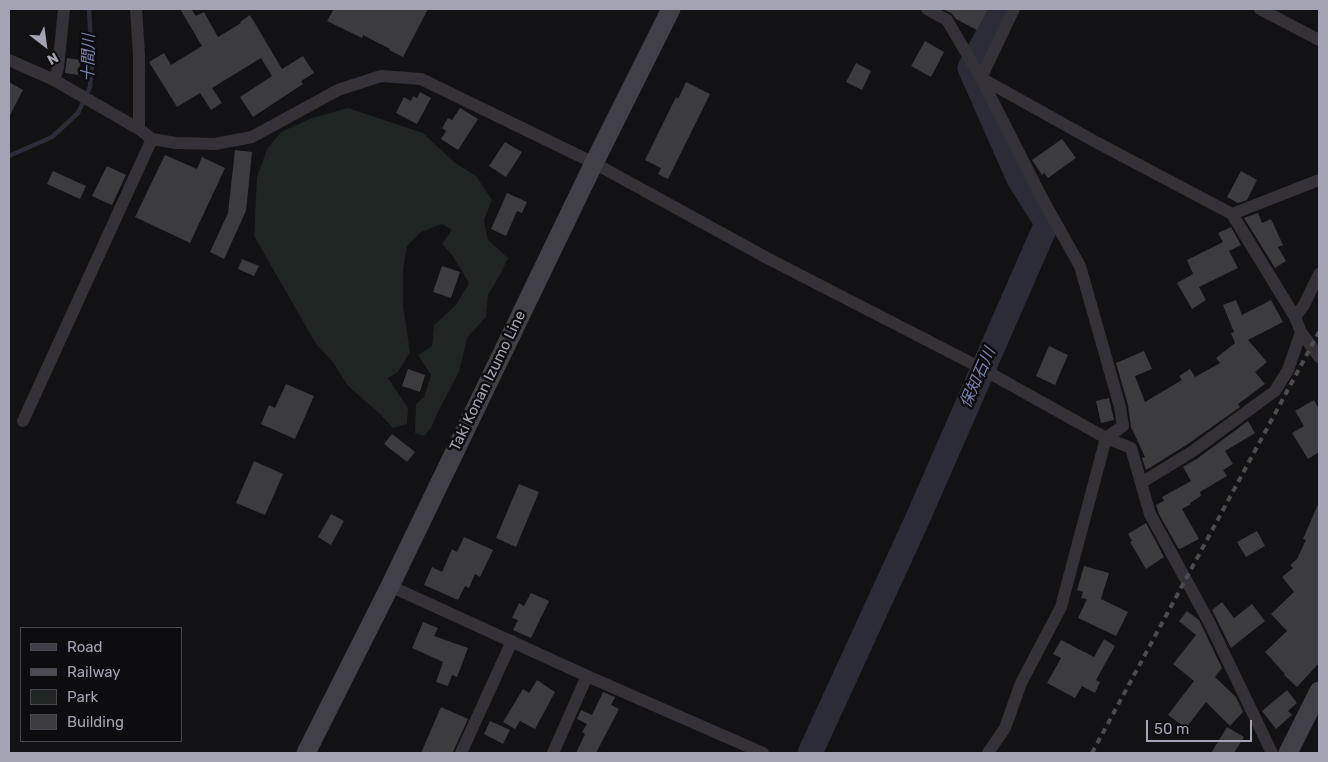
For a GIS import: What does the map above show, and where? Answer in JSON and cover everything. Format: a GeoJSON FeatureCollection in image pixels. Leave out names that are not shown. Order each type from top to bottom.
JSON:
{"type":"FeatureCollection","features":[{"type":"Feature","properties":{"kind":"main road","name":"Taki Konan Izumo Line"},"geometry":{"type":"LineString","coordinates":[[306,753],[390,586],[594,163],[672,9]]}},
{"type":"Feature","properties":{"kind":"main road"},"geometry":{"type":"LineString","coordinates":[[1288,753],[1319,691]]}},
{"type":"Feature","properties":{"kind":"street"},"geometry":{"type":"LineString","coordinates":[[54,80],[58,68],[64,9]]}},
{"type":"Feature","properties":{"kind":"street"},"geometry":{"type":"LineString","coordinates":[[136,9],[139,54],[139,129]]}},
{"type":"Feature","properties":{"kind":"street"},"geometry":{"type":"LineString","coordinates":[[927,9],[947,20],[981,78],[1043,200],[1080,266],[1120,407],[1123,426],[1106,438],[1061,607],[1021,683],[1005,728],[988,753]]}},
{"type":"Feature","properties":{"kind":"street"},"geometry":{"type":"LineString","coordinates":[[981,78],[1014,9]]}},
{"type":"Feature","properties":{"kind":"street"},"geometry":{"type":"LineString","coordinates":[[1260,9],[1319,40]]}},
{"type":"Feature","properties":{"kind":"street"},"geometry":{"type":"LineString","coordinates":[[9,60],[54,80],[139,129],[152,139],[176,143],[216,144],[252,137],[338,90],[381,76],[421,79],[594,163],[767,258],[977,366],[1106,438],[1131,448],[1150,514],[1210,622],[1272,753]]}},
{"type":"Feature","properties":{"kind":"street"},"geometry":{"type":"LineString","coordinates":[[981,78],[1094,141],[1232,214],[1295,317],[1301,332],[1319,357]]}},
{"type":"Feature","properties":{"kind":"street"},"geometry":{"type":"LineString","coordinates":[[23,421],[152,139]]}},
{"type":"Feature","properties":{"kind":"street"},"geometry":{"type":"LineString","coordinates":[[1232,214],[1319,180]]}},
{"type":"Feature","properties":{"kind":"street"},"geometry":{"type":"LineString","coordinates":[[1295,317],[1304,305],[1319,274]]}},
{"type":"Feature","properties":{"kind":"street"},"geometry":{"type":"LineString","coordinates":[[1141,483],[1193,451],[1275,391],[1288,370],[1301,332]]}},
{"type":"Feature","properties":{"kind":"street"},"geometry":{"type":"LineString","coordinates":[[390,586],[763,753]]}},
{"type":"Feature","properties":{"kind":"street"},"geometry":{"type":"LineString","coordinates":[[461,753],[512,641]]}},
{"type":"Feature","properties":{"kind":"street"},"geometry":{"type":"LineString","coordinates":[[553,753],[588,676]]}},
{"type":"Feature","properties":{"kind":"green space"},"geometry":{"type":"Polygon","coordinates":[[[348,108],[423,133],[454,162],[476,176],[492,200],[484,220],[488,240],[508,258],[488,295],[486,317],[467,338],[459,372],[431,428],[424,436],[415,433],[416,404],[424,397],[431,375],[418,355],[432,346],[434,325],[456,305],[469,283],[452,255],[442,244],[452,230],[442,224],[421,232],[407,246],[403,270],[403,306],[410,352],[398,372],[388,378],[408,408],[407,424],[393,428],[348,386],[332,361],[316,344],[254,236],[257,177],[267,149],[281,132],[312,118],[348,108]]]}},
{"type":"Feature","properties":{"kind":"building"},"geometry":{"type":"Polygon","coordinates":[[[180,9],[191,9],[196,16],[204,12],[218,37],[250,15],[282,69],[303,56],[314,73],[301,81],[303,84],[253,117],[240,97],[272,76],[261,58],[212,88],[222,103],[211,110],[200,93],[177,107],[149,62],[164,53],[171,65],[202,46],[180,9]]]}},
{"type":"Feature","properties":{"kind":"building"},"geometry":{"type":"Polygon","coordinates":[[[334,9],[428,9],[403,57],[363,35],[362,38],[327,21],[334,9]]]}},
{"type":"Feature","properties":{"kind":"building"},"geometry":{"type":"Polygon","coordinates":[[[943,9],[988,9],[977,30],[956,19],[951,13],[943,9]]]}},
{"type":"Feature","properties":{"kind":"building"},"geometry":{"type":"Polygon","coordinates":[[[925,41],[944,52],[931,77],[911,66],[925,41]]]}},
{"type":"Feature","properties":{"kind":"building"},"geometry":{"type":"Polygon","coordinates":[[[67,58],[81,60],[78,75],[65,73],[67,58]]]}},
{"type":"Feature","properties":{"kind":"building"},"geometry":{"type":"Polygon","coordinates":[[[856,63],[871,71],[862,90],[846,82],[856,63]]]}},
{"type":"Feature","properties":{"kind":"building"},"geometry":{"type":"Polygon","coordinates":[[[9,82],[23,90],[9,117],[9,82]]]}},
{"type":"Feature","properties":{"kind":"building"},"geometry":{"type":"Polygon","coordinates":[[[686,82],[710,94],[668,179],[658,174],[661,168],[645,160],[676,97],[678,99],[686,82]]]}},
{"type":"Feature","properties":{"kind":"building"},"geometry":{"type":"Polygon","coordinates":[[[420,92],[431,98],[417,124],[396,113],[404,97],[411,101],[413,96],[417,98],[420,92]]]}},
{"type":"Feature","properties":{"kind":"building"},"geometry":{"type":"Polygon","coordinates":[[[460,108],[478,119],[458,150],[441,139],[446,131],[442,128],[448,118],[452,120],[460,108]]]}},
{"type":"Feature","properties":{"kind":"building"},"geometry":{"type":"Polygon","coordinates":[[[1062,139],[1076,158],[1048,178],[1044,173],[1042,175],[1032,160],[1062,139]]]}},
{"type":"Feature","properties":{"kind":"building"},"geometry":{"type":"Polygon","coordinates":[[[505,142],[522,152],[506,177],[489,166],[505,142]]]}},
{"type":"Feature","properties":{"kind":"building"},"geometry":{"type":"Polygon","coordinates":[[[235,150],[252,152],[246,211],[224,259],[210,252],[228,213],[235,150]]]}},
{"type":"Feature","properties":{"kind":"building"},"geometry":{"type":"Polygon","coordinates":[[[165,155],[197,169],[202,157],[225,168],[190,243],[135,217],[165,155]]]}},
{"type":"Feature","properties":{"kind":"building"},"geometry":{"type":"Polygon","coordinates":[[[107,166],[126,175],[112,205],[92,196],[107,166]]]}},
{"type":"Feature","properties":{"kind":"building"},"geometry":{"type":"Polygon","coordinates":[[[53,171],[86,186],[80,199],[47,184],[53,171]]]}},
{"type":"Feature","properties":{"kind":"building"},"geometry":{"type":"Polygon","coordinates":[[[1241,171],[1257,180],[1247,200],[1238,203],[1227,197],[1241,171]]]}},
{"type":"Feature","properties":{"kind":"building"},"geometry":{"type":"Polygon","coordinates":[[[507,193],[527,202],[522,213],[517,211],[506,236],[491,229],[507,193]]]}},
{"type":"Feature","properties":{"kind":"building"},"geometry":{"type":"Polygon","coordinates":[[[1258,213],[1262,223],[1271,219],[1283,245],[1278,247],[1286,261],[1275,268],[1244,218],[1258,213]]]}},
{"type":"Feature","properties":{"kind":"building"},"geometry":{"type":"Polygon","coordinates":[[[1231,227],[1241,245],[1229,251],[1238,268],[1199,287],[1206,300],[1192,309],[1177,283],[1193,274],[1187,260],[1223,242],[1218,233],[1231,227]]]}},
{"type":"Feature","properties":{"kind":"building"},"geometry":{"type":"Polygon","coordinates":[[[242,259],[259,266],[254,276],[238,269],[242,259]]]}},
{"type":"Feature","properties":{"kind":"building"},"geometry":{"type":"Polygon","coordinates":[[[442,266],[460,272],[451,298],[433,292],[442,266]]]}},
{"type":"Feature","properties":{"kind":"building"},"geometry":{"type":"Polygon","coordinates":[[[1236,300],[1242,315],[1271,300],[1283,322],[1248,340],[1267,362],[1255,372],[1265,384],[1238,404],[1240,407],[1188,444],[1146,470],[1142,458],[1145,457],[1131,427],[1128,405],[1116,363],[1144,351],[1152,369],[1135,376],[1145,402],[1182,380],[1179,376],[1190,369],[1195,377],[1220,363],[1216,358],[1235,343],[1231,333],[1234,332],[1223,305],[1236,300]]]}},
{"type":"Feature","properties":{"kind":"building"},"geometry":{"type":"Polygon","coordinates":[[[1049,346],[1068,355],[1055,385],[1036,376],[1049,346]]]}},
{"type":"Feature","properties":{"kind":"building"},"geometry":{"type":"Polygon","coordinates":[[[408,369],[425,375],[420,392],[402,386],[408,369]]]}},
{"type":"Feature","properties":{"kind":"building"},"geometry":{"type":"Polygon","coordinates":[[[286,384],[314,396],[295,439],[261,424],[269,405],[275,408],[286,384]]]}},
{"type":"Feature","properties":{"kind":"building"},"geometry":{"type":"Polygon","coordinates":[[[1109,398],[1114,420],[1101,423],[1096,401],[1109,398]]]}},
{"type":"Feature","properties":{"kind":"building"},"geometry":{"type":"Polygon","coordinates":[[[1314,400],[1319,409],[1319,452],[1308,459],[1292,433],[1304,426],[1295,411],[1314,400]]]}},
{"type":"Feature","properties":{"kind":"building"},"geometry":{"type":"Polygon","coordinates":[[[1248,421],[1255,433],[1225,451],[1233,464],[1223,470],[1227,476],[1200,492],[1201,496],[1182,509],[1199,539],[1180,549],[1178,548],[1156,505],[1164,501],[1162,497],[1191,481],[1183,467],[1248,421]]]}},
{"type":"Feature","properties":{"kind":"building"},"geometry":{"type":"Polygon","coordinates":[[[392,434],[415,452],[407,462],[384,444],[392,434]]]}},
{"type":"Feature","properties":{"kind":"building"},"geometry":{"type":"Polygon","coordinates":[[[254,461],[283,474],[265,515],[236,503],[254,461]]]}},
{"type":"Feature","properties":{"kind":"building"},"geometry":{"type":"Polygon","coordinates":[[[519,484],[539,492],[516,547],[496,538],[519,484]]]}},
{"type":"Feature","properties":{"kind":"building"},"geometry":{"type":"Polygon","coordinates":[[[1319,502],[1319,663],[1297,687],[1265,652],[1287,631],[1271,614],[1294,592],[1282,577],[1293,568],[1290,565],[1297,559],[1306,540],[1303,539],[1319,502]]]}},
{"type":"Feature","properties":{"kind":"building"},"geometry":{"type":"Polygon","coordinates":[[[331,514],[344,521],[331,545],[318,537],[331,514]]]}},
{"type":"Feature","properties":{"kind":"building"},"geometry":{"type":"Polygon","coordinates":[[[1146,523],[1164,557],[1146,569],[1130,542],[1132,541],[1128,534],[1146,523]]]}},
{"type":"Feature","properties":{"kind":"building"},"geometry":{"type":"Polygon","coordinates":[[[1257,531],[1265,546],[1246,557],[1237,542],[1257,531]]]}},
{"type":"Feature","properties":{"kind":"building"},"geometry":{"type":"Polygon","coordinates":[[[464,537],[493,550],[480,577],[475,574],[469,588],[465,586],[458,600],[424,585],[432,567],[442,572],[452,549],[457,552],[464,537]]]}},
{"type":"Feature","properties":{"kind":"building"},"geometry":{"type":"Polygon","coordinates":[[[1084,566],[1109,573],[1101,599],[1128,612],[1116,636],[1078,618],[1087,599],[1081,598],[1083,592],[1077,590],[1084,566]]]}},
{"type":"Feature","properties":{"kind":"building"},"geometry":{"type":"Polygon","coordinates":[[[531,593],[549,601],[531,638],[513,630],[518,620],[512,618],[519,603],[524,606],[531,593]]]}},
{"type":"Feature","properties":{"kind":"building"},"geometry":{"type":"Polygon","coordinates":[[[1222,602],[1234,618],[1252,604],[1265,621],[1231,648],[1212,610],[1222,602]]]}},
{"type":"Feature","properties":{"kind":"building"},"geometry":{"type":"Polygon","coordinates":[[[1187,611],[1199,620],[1222,668],[1215,677],[1236,697],[1243,712],[1230,726],[1206,702],[1186,728],[1168,715],[1194,681],[1173,664],[1196,635],[1179,621],[1187,611]]]}},
{"type":"Feature","properties":{"kind":"building"},"geometry":{"type":"Polygon","coordinates":[[[423,622],[438,628],[434,636],[468,648],[457,677],[452,675],[448,686],[436,682],[443,662],[412,648],[423,622]]]}},
{"type":"Feature","properties":{"kind":"building"},"geometry":{"type":"Polygon","coordinates":[[[1104,639],[1115,646],[1096,680],[1100,682],[1095,693],[1082,686],[1075,698],[1047,683],[1061,658],[1053,654],[1061,640],[1094,657],[1104,639]]]}},
{"type":"Feature","properties":{"kind":"building"},"geometry":{"type":"Polygon","coordinates":[[[537,680],[555,692],[535,729],[520,721],[515,729],[503,722],[523,689],[529,693],[537,680]]]}},
{"type":"Feature","properties":{"kind":"building"},"geometry":{"type":"Polygon","coordinates":[[[1287,690],[1297,703],[1288,711],[1292,715],[1276,729],[1262,711],[1287,690]]]}},
{"type":"Feature","properties":{"kind":"building"},"geometry":{"type":"Polygon","coordinates":[[[603,692],[615,697],[611,705],[619,709],[596,753],[576,753],[585,734],[582,732],[587,724],[577,719],[581,710],[592,715],[603,692]]]}},
{"type":"Feature","properties":{"kind":"building"},"geometry":{"type":"Polygon","coordinates":[[[441,707],[468,719],[453,752],[421,753],[441,707]]]}},
{"type":"Feature","properties":{"kind":"building"},"geometry":{"type":"Polygon","coordinates":[[[490,721],[510,730],[503,744],[484,734],[490,721]]]}},
{"type":"Feature","properties":{"kind":"building"},"geometry":{"type":"Polygon","coordinates":[[[1227,727],[1244,737],[1234,753],[1211,753],[1227,727]]]}},
{"type":"Feature","properties":{"kind":"waterway","name":"十間川"},"geometry":{"type":"LineString","coordinates":[[9,156],[52,137],[78,113],[90,87],[92,64],[89,9]]}},
{"type":"Feature","properties":{"kind":"waterway","name":"保知石川"},"geometry":{"type":"LineString","coordinates":[[810,753],[917,520],[1047,223],[1019,179],[970,68],[1002,9]]}},
{"type":"Feature","properties":{"kind":"railway"},"geometry":{"type":"LineString","coordinates":[[1092,753],[1319,332]]}}]}
